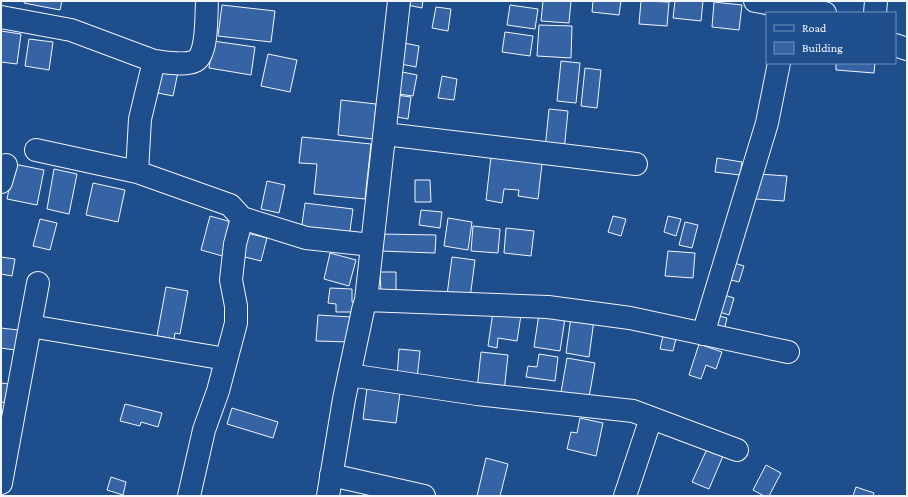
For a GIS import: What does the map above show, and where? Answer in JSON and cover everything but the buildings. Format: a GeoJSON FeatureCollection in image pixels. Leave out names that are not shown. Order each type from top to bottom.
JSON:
{"type":"FeatureCollection","features":[{"type":"Feature","properties":{"kind":"street"},"geometry":{"type":"LineString","coordinates":[[1,17],[71,30],[154,61],[188,63],[196,61],[201,56],[205,36],[207,1]]}},
{"type":"Feature","properties":{"kind":"street"},"geometry":{"type":"LineString","coordinates":[[328,496],[349,375],[366,300],[399,1]]}},
{"type":"Feature","properties":{"kind":"street"},"geometry":{"type":"LineString","coordinates":[[755,1],[789,10],[813,12]]}},
{"type":"Feature","properties":{"kind":"street"},"geometry":{"type":"LineString","coordinates":[[875,12],[876,1]]}},
{"type":"Feature","properties":{"kind":"street"},"geometry":{"type":"LineString","coordinates":[[896,45],[907,49]]}},
{"type":"Feature","properties":{"kind":"street"},"geometry":{"type":"LineString","coordinates":[[136,172],[140,119],[154,61]]}},
{"type":"Feature","properties":{"kind":"street"},"geometry":{"type":"LineString","coordinates":[[703,334],[767,123],[779,64]]}},
{"type":"Feature","properties":{"kind":"street"},"geometry":{"type":"LineString","coordinates":[[385,134],[636,164]]}},
{"type":"Feature","properties":{"kind":"street"},"geometry":{"type":"LineString","coordinates":[[36,150],[136,172],[230,205],[242,218],[306,238],[372,245]]}},
{"type":"Feature","properties":{"kind":"street"},"geometry":{"type":"LineString","coordinates":[[189,496],[204,430],[218,391],[236,323],[236,306],[231,280],[235,244],[242,218]]}},
{"type":"Feature","properties":{"kind":"street"},"geometry":{"type":"LineString","coordinates":[[1,483],[38,283]]}},
{"type":"Feature","properties":{"kind":"street"},"geometry":{"type":"LineString","coordinates":[[366,300],[548,307],[630,318],[788,352]]}},
{"type":"Feature","properties":{"kind":"street"},"geometry":{"type":"LineString","coordinates":[[30,326],[226,359]]}},
{"type":"Feature","properties":{"kind":"street"},"geometry":{"type":"LineString","coordinates":[[349,375],[477,394],[633,411],[737,450]]}},
{"type":"Feature","properties":{"kind":"street"},"geometry":{"type":"LineString","coordinates":[[625,496],[651,418]]}},
{"type":"Feature","properties":{"kind":"street"},"geometry":{"type":"LineString","coordinates":[[331,475],[424,496]]}}]}
